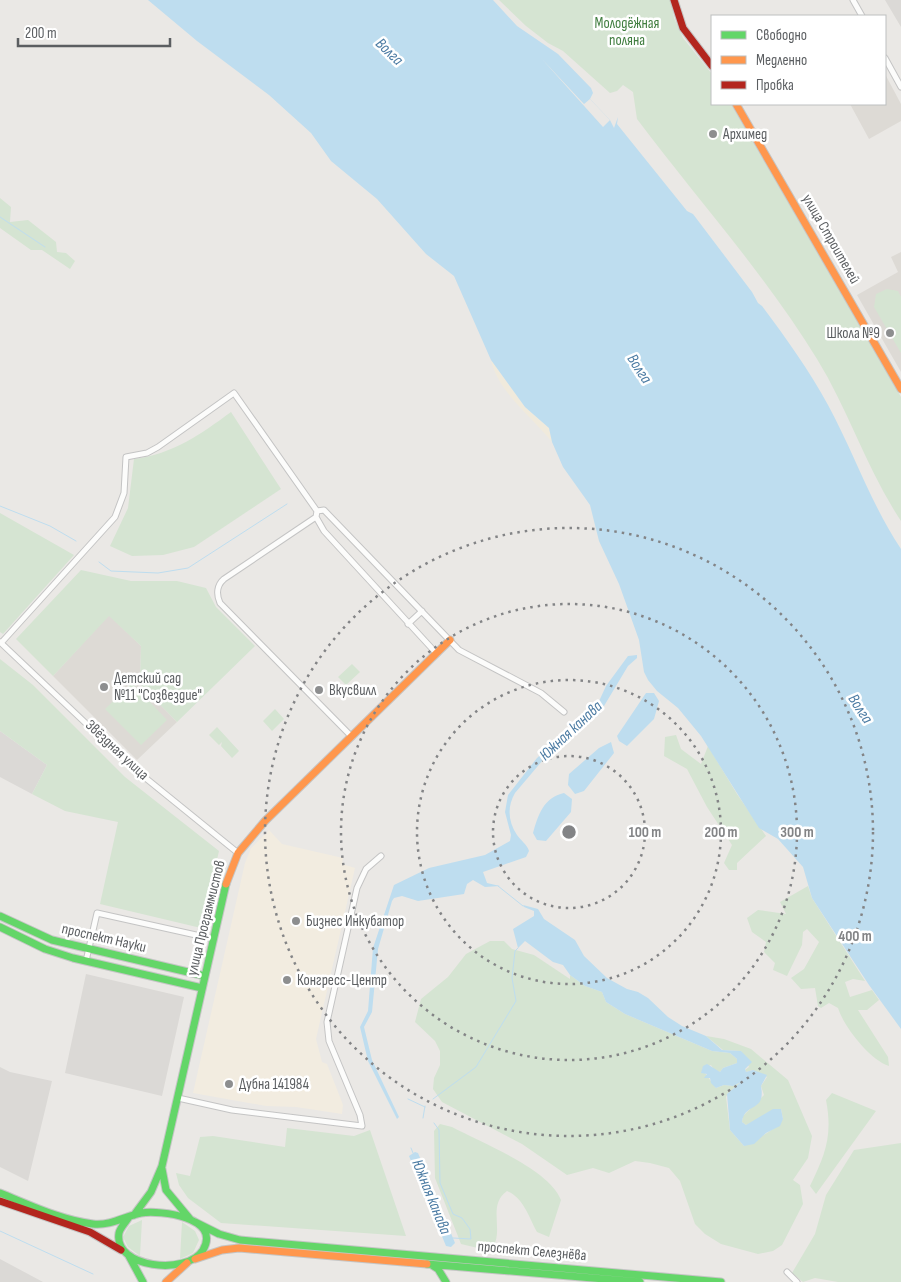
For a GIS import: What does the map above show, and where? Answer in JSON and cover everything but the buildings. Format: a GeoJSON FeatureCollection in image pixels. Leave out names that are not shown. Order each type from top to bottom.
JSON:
{"type":"FeatureCollection","features":[{"type":"Feature","properties":{"kind":"street"},"geometry":{"type":"LineString","coordinates":[[674,0],[678,19],[686,35],[711,65]]}},
{"type":"Feature","properties":{"kind":"street"},"geometry":{"type":"LineString","coordinates":[[852,0],[861,15]]}},
{"type":"Feature","properties":{"kind":"street"},"geometry":{"type":"LineString","coordinates":[[886,60],[901,86]]}},
{"type":"Feature","properties":{"kind":"street","name":"улица Строителей"},"geometry":{"type":"LineString","coordinates":[[737,105],[901,389]]}},
{"type":"Feature","properties":{"kind":"street"},"geometry":{"type":"LineString","coordinates":[[0,642],[115,517],[124,493],[126,457],[147,453],[158,447],[234,394],[316,514],[324,531],[437,654]]}},
{"type":"Feature","properties":{"kind":"street"},"geometry":{"type":"LineString","coordinates":[[352,737],[220,603],[217,596],[220,582],[324,510],[460,650],[541,693],[564,712]]}},
{"type":"Feature","properties":{"kind":"street"},"geometry":{"type":"LineString","coordinates":[[408,624],[422,611]]}},
{"type":"Feature","properties":{"kind":"street","name":"улица Программистов"},"geometry":{"type":"LineString","coordinates":[[131,1216],[145,1203],[153,1190],[162,1166],[229,873],[238,853],[254,832],[450,640]]}},
{"type":"Feature","properties":{"kind":"street","name":"Звёздная улица"},"geometry":{"type":"LineString","coordinates":[[0,642],[132,767],[238,853]]}},
{"type":"Feature","properties":{"kind":"street"},"geometry":{"type":"LineString","coordinates":[[178,1098],[232,1110],[362,1126],[360,1115],[329,1040],[327,1022],[357,888],[366,869],[380,856]]}},
{"type":"Feature","properties":{"kind":"street"},"geometry":{"type":"LineString","coordinates":[[86,961],[96,913],[214,939]]}},
{"type":"Feature","properties":{"kind":"street","name":"проспект Науки"},"geometry":{"type":"LineString","coordinates":[[0,916],[48,939],[205,976]]}},
{"type":"Feature","properties":{"kind":"street","name":"проспект Науки"},"geometry":{"type":"LineString","coordinates":[[0,927],[45,950],[202,988]]}},
{"type":"Feature","properties":{"kind":"street","name":"улица Программистов"},"geometry":{"type":"LineString","coordinates":[[162,1166],[166,1190],[193,1221]]}},
{"type":"Feature","properties":{"kind":"street"},"geometry":{"type":"LineString","coordinates":[[0,1193],[92,1224],[103,1225],[131,1216],[157,1212],[193,1221],[203,1232],[205,1244],[195,1260],[187,1263],[153,1265],[127,1254],[90,1232],[0,1201]]}},
{"type":"Feature","properties":{"kind":"street"},"geometry":{"type":"LineString","coordinates":[[131,1216],[120,1228],[118,1236],[143,1282]]}},
{"type":"Feature","properties":{"kind":"street","name":"проспект Селезнёва"},"geometry":{"type":"LineString","coordinates":[[193,1221],[218,1234],[240,1240],[721,1282]]}},
{"type":"Feature","properties":{"kind":"street","name":"проспект Селезнёва"},"geometry":{"type":"LineString","coordinates":[[195,1260],[213,1253],[239,1248],[640,1282]]}},
{"type":"Feature","properties":{"kind":"street"},"geometry":{"type":"LineString","coordinates":[[166,1282],[187,1263]]}},
{"type":"Feature","properties":{"kind":"street"},"geometry":{"type":"LineString","coordinates":[[432,1265],[438,1269],[445,1280]]}},
{"type":"Feature","properties":{"kind":"street"},"geometry":{"type":"LineString","coordinates":[[445,1280],[446,1271],[450,1267]]}},
{"type":"Feature","properties":{"kind":"street"},"geometry":{"type":"LineString","coordinates":[[787,1272],[797,1282]]}},
{"type":"Feature","properties":{"kind":"shaded area"},"geometry":{"type":"Polygon","coordinates":[[[885,0],[901,0],[901,27],[885,0]]]}},
{"type":"Feature","properties":{"kind":"shaded area"},"geometry":{"type":"Polygon","coordinates":[[[886,76],[901,104],[901,121],[869,139],[851,105],[886,105],[886,76]]]}},
{"type":"Feature","properties":{"kind":"shaded area","name":"Школа №9"},"geometry":{"type":"Polygon","coordinates":[[[901,252],[901,372],[857,295],[898,272],[891,257],[901,252]]]}},
{"type":"Feature","properties":{"kind":"shaded area","name":"Детский сад №11 \"Созвездие\""},"geometry":{"type":"Polygon","coordinates":[[[109,615],[141,646],[140,684],[177,722],[137,760],[53,676],[109,615]]]}},
{"type":"Feature","properties":{"kind":"shaded area"},"geometry":{"type":"Polygon","coordinates":[[[0,731],[47,765],[32,794],[0,777],[0,731]]]}},
{"type":"Feature","properties":{"kind":"shaded area"},"geometry":{"type":"Polygon","coordinates":[[[269,830],[282,844],[343,858],[342,864],[355,868],[316,1039],[322,1062],[327,1064],[343,1105],[342,1114],[296,1107],[266,1106],[193,1093],[245,863],[251,848],[269,830]]]}},
{"type":"Feature","properties":{"kind":"shaded area"},"geometry":{"type":"Polygon","coordinates":[[[86,974],[184,997],[162,1096],[65,1073],[86,974]]]}},
{"type":"Feature","properties":{"kind":"shaded area"},"geometry":{"type":"Polygon","coordinates":[[[0,1067],[10,1072],[52,1081],[28,1181],[0,1167],[0,1067]]]}},
{"type":"Feature","properties":{"kind":"shaded area"},"geometry":{"type":"Polygon","coordinates":[[[0,1259],[43,1282],[0,1282],[0,1259]]]}},
{"type":"Feature","properties":{"kind":"green space","name":"Молодёжная поляна"},"geometry":{"type":"Polygon","coordinates":[[[499,0],[671,0],[674,18],[683,38],[711,73],[711,105],[732,105],[901,397],[901,521],[878,481],[839,399],[817,359],[753,267],[637,119],[633,92],[623,85],[617,91],[610,93],[563,51],[548,43],[526,26],[499,0]]]}},
{"type":"Feature","properties":{"kind":"green space"},"geometry":{"type":"Polygon","coordinates":[[[0,198],[11,207],[10,222],[28,220],[56,242],[57,252],[66,253],[75,261],[70,269],[42,250],[31,250],[0,228],[0,198]]]}},
{"type":"Feature","properties":{"kind":"green space"},"geometry":{"type":"Polygon","coordinates":[[[887,289],[898,291],[901,297],[901,353],[874,307],[876,294],[887,289]]]}},
{"type":"Feature","properties":{"kind":"green space"},"geometry":{"type":"Polygon","coordinates":[[[231,412],[281,489],[194,547],[163,555],[132,556],[110,546],[128,508],[134,459],[174,448],[209,428],[231,412]]]}},
{"type":"Feature","properties":{"kind":"green space"},"geometry":{"type":"Polygon","coordinates":[[[0,513],[74,555],[3,634],[0,632],[0,513]]]}},
{"type":"Feature","properties":{"kind":"green space"},"geometry":{"type":"Polygon","coordinates":[[[81,570],[131,581],[177,581],[206,588],[216,607],[255,646],[177,722],[140,684],[141,646],[109,616],[53,676],[16,639],[81,570]]]}},
{"type":"Feature","properties":{"kind":"green space"},"geometry":{"type":"Polygon","coordinates":[[[0,659],[33,685],[125,777],[219,851],[201,928],[100,904],[118,822],[65,811],[32,794],[47,765],[0,731],[0,659]]]}},
{"type":"Feature","properties":{"kind":"green space"},"geometry":{"type":"Polygon","coordinates":[[[352,664],[360,672],[346,685],[338,677],[352,664]]]}},
{"type":"Feature","properties":{"kind":"green space"},"geometry":{"type":"Polygon","coordinates":[[[132,683],[167,720],[141,745],[105,709],[132,683]]]}},
{"type":"Feature","properties":{"kind":"green space"},"geometry":{"type":"Polygon","coordinates":[[[275,709],[284,719],[272,731],[263,721],[275,709]]]}},
{"type":"Feature","properties":{"kind":"green space"},"geometry":{"type":"Polygon","coordinates":[[[217,727],[239,751],[232,758],[221,746],[222,742],[219,745],[209,735],[217,727]]]}},
{"type":"Feature","properties":{"kind":"green space"},"geometry":{"type":"Polygon","coordinates":[[[676,735],[681,749],[701,764],[708,746],[737,794],[766,836],[737,863],[737,870],[729,870],[724,863],[732,845],[707,807],[687,769],[664,756],[665,737],[676,735]]]}},
{"type":"Feature","properties":{"kind":"green space"},"geometry":{"type":"Polygon","coordinates":[[[808,886],[812,898],[865,981],[853,979],[845,982],[850,997],[872,990],[879,1000],[867,1010],[858,1010],[888,1057],[889,1066],[882,1063],[866,1050],[846,1024],[838,1008],[829,1003],[821,1008],[818,1006],[815,988],[801,989],[791,978],[804,969],[819,942],[807,929],[803,932],[802,945],[787,976],[773,970],[775,963],[764,952],[766,942],[752,932],[747,918],[758,910],[786,914],[780,902],[808,886]]]}},
{"type":"Feature","properties":{"kind":"green space"},"geometry":{"type":"Polygon","coordinates":[[[490,941],[504,941],[512,949],[534,955],[570,979],[570,975],[585,986],[602,992],[606,1002],[625,1014],[712,1051],[730,1053],[737,1059],[737,1063],[723,1068],[720,1072],[714,1070],[711,1065],[702,1069],[716,1088],[724,1085],[733,1086],[741,1082],[726,1097],[730,1130],[744,1146],[779,1124],[783,1119],[781,1109],[746,1125],[742,1122],[743,1116],[764,1095],[761,1086],[767,1077],[753,1070],[746,1072],[745,1070],[749,1067],[741,1051],[723,1050],[706,1036],[724,1039],[751,1049],[788,1080],[812,1136],[808,1158],[793,1180],[800,1185],[803,1204],[782,1245],[773,1251],[758,1254],[721,1244],[705,1234],[695,1224],[680,1181],[669,1168],[635,1161],[609,1173],[593,1168],[567,1175],[522,1144],[442,1102],[433,1089],[434,1078],[440,1065],[440,1051],[435,1041],[415,1022],[421,999],[448,977],[466,954],[490,941]]]}},
{"type":"Feature","properties":{"kind":"green space"},"geometry":{"type":"Polygon","coordinates":[[[832,1093],[876,1111],[816,1194],[810,1186],[824,1155],[829,1124],[826,1100],[832,1093]]]}},
{"type":"Feature","properties":{"kind":"green space"},"geometry":{"type":"Polygon","coordinates":[[[440,1124],[452,1127],[529,1167],[554,1189],[561,1200],[549,1237],[537,1232],[521,1203],[513,1194],[507,1191],[498,1203],[497,1233],[493,1247],[482,1249],[461,1244],[435,1178],[434,1131],[440,1124]]]}},
{"type":"Feature","properties":{"kind":"green space"},"geometry":{"type":"Polygon","coordinates":[[[287,1128],[354,1136],[370,1130],[406,1236],[221,1223],[188,1198],[179,1185],[176,1173],[190,1176],[200,1137],[213,1136],[285,1147],[287,1128]]]}},
{"type":"Feature","properties":{"kind":"green space"},"geometry":{"type":"Polygon","coordinates":[[[901,1143],[901,1282],[838,1282],[815,1278],[803,1282],[792,1273],[815,1234],[826,1195],[854,1150],[901,1143]]]}},
{"type":"Feature","properties":{"kind":"green space"},"geometry":{"type":"Polygon","coordinates":[[[142,1220],[140,1256],[128,1247],[123,1237],[129,1226],[142,1220]]]}},
{"type":"Feature","properties":{"kind":"green space"},"geometry":{"type":"Polygon","coordinates":[[[182,1222],[195,1231],[199,1240],[193,1253],[180,1259],[182,1222]]]}},
{"type":"Feature","properties":{"kind":"sand"},"geometry":{"type":"Polygon","coordinates":[[[491,360],[525,407],[549,428],[552,442],[508,393],[495,372],[491,360]]]}},
{"type":"Feature","properties":{"kind":"water","name":"Волга"},"geometry":{"type":"Polygon","coordinates":[[[148,0],[493,0],[517,26],[558,54],[591,88],[593,93],[590,99],[610,120],[614,128],[618,117],[617,124],[687,211],[693,214],[752,292],[758,303],[797,354],[821,392],[890,532],[901,549],[901,1029],[869,985],[812,898],[803,867],[778,839],[759,828],[701,736],[678,708],[657,691],[648,680],[644,672],[639,640],[619,584],[599,541],[590,505],[563,467],[552,442],[549,428],[525,407],[491,360],[454,276],[426,254],[377,199],[331,161],[311,133],[269,95],[197,41],[148,0]]]}},
{"type":"Feature","properties":{"kind":"water"},"geometry":{"type":"Polygon","coordinates":[[[637,655],[637,658],[628,666],[598,716],[581,723],[559,741],[512,798],[510,819],[517,835],[529,851],[526,857],[483,872],[487,883],[500,886],[485,887],[473,880],[467,884],[464,894],[418,901],[402,896],[394,898],[392,901],[378,949],[372,1012],[364,1027],[372,1060],[399,1117],[397,1119],[368,1061],[360,1027],[368,1011],[373,948],[394,885],[429,868],[485,855],[510,841],[511,835],[505,812],[508,795],[537,758],[564,733],[595,710],[606,686],[628,656],[637,655]]]}},
{"type":"Feature","properties":{"kind":"water"},"geometry":{"type":"Polygon","coordinates":[[[646,693],[654,693],[659,701],[654,719],[627,746],[619,741],[617,736],[646,693]]]}},
{"type":"Feature","properties":{"kind":"water"},"geometry":{"type":"Polygon","coordinates":[[[611,742],[614,753],[584,791],[575,794],[568,785],[569,774],[599,748],[611,742]]]}},
{"type":"Feature","properties":{"kind":"water"},"geometry":{"type":"Polygon","coordinates":[[[564,793],[572,799],[571,812],[546,841],[537,840],[533,833],[543,808],[551,798],[564,793]]]}},
{"type":"Feature","properties":{"kind":"water"},"geometry":{"type":"Polygon","coordinates":[[[523,905],[538,909],[544,919],[575,940],[584,956],[607,978],[648,998],[668,1017],[682,1026],[706,1036],[722,1050],[741,1051],[752,1062],[745,1069],[746,1072],[753,1070],[767,1075],[761,1086],[761,1100],[747,1112],[742,1122],[746,1125],[773,1109],[781,1109],[783,1119],[780,1126],[766,1133],[754,1144],[744,1146],[730,1130],[727,1094],[741,1082],[733,1086],[724,1085],[716,1088],[711,1083],[710,1078],[704,1078],[707,1074],[701,1073],[703,1066],[707,1064],[720,1072],[723,1068],[737,1063],[737,1059],[730,1053],[712,1051],[625,1014],[606,1002],[602,992],[585,986],[570,975],[563,965],[553,962],[525,941],[518,948],[513,929],[534,916],[534,911],[523,905]]]}},
{"type":"Feature","properties":{"kind":"water"},"geometry":{"type":"Polygon","coordinates":[[[415,1152],[418,1153],[455,1243],[451,1247],[446,1246],[409,1156],[415,1152]]]}},
{"type":"Feature","properties":{"kind":"pier"},"geometry":{"type":"Polygon","coordinates":[[[541,58],[584,104],[590,99],[610,120],[603,127],[541,58]]]}},
{"type":"Feature","properties":{"kind":"waterway"},"geometry":{"type":"LineString","coordinates":[[0,217],[45,247]]}},
{"type":"Feature","properties":{"kind":"waterway"},"geometry":{"type":"LineString","coordinates":[[99,562],[111,571],[158,573],[188,568],[287,504]]}},
{"type":"Feature","properties":{"kind":"waterway"},"geometry":{"type":"LineString","coordinates":[[0,506],[50,526],[76,541]]}},
{"type":"Feature","properties":{"kind":"waterway"},"geometry":{"type":"LineString","coordinates":[[498,886],[523,906]]}},
{"type":"Feature","properties":{"kind":"waterway"},"geometry":{"type":"LineString","coordinates":[[433,1099],[476,1067],[516,1001],[512,978],[515,951],[518,948]]}},
{"type":"Feature","properties":{"kind":"waterway"},"geometry":{"type":"LineString","coordinates":[[408,1099],[425,1107]]}},
{"type":"Feature","properties":{"kind":"waterway"},"geometry":{"type":"LineString","coordinates":[[423,1118],[425,1106]]}},
{"type":"Feature","properties":{"kind":"waterway"},"geometry":{"type":"LineString","coordinates":[[434,1123],[439,1130],[440,1183],[453,1214],[462,1218],[470,1229],[471,1239],[453,1238]]}},
{"type":"Feature","properties":{"kind":"waterway","name":"Южная канава"},"geometry":{"type":"LineString","coordinates":[[411,1148],[413,1153]]}},
{"type":"Feature","properties":{"kind":"waterway"},"geometry":{"type":"LineString","coordinates":[[0,1231],[93,1274]]}},
{"type":"Feature","properties":{"kind":"traffic: fast"},"geometry":{"type":"LineString","coordinates":[[134,1215],[151,1192],[162,1166],[226,884]]}},
{"type":"Feature","properties":{"kind":"traffic: fast"},"geometry":{"type":"LineString","coordinates":[[0,916],[52,940],[205,976]]}},
{"type":"Feature","properties":{"kind":"traffic: fast"},"geometry":{"type":"LineString","coordinates":[[0,927],[45,949],[73,958],[202,988]]}},
{"type":"Feature","properties":{"kind":"traffic: fast"},"geometry":{"type":"LineString","coordinates":[[162,1169],[166,1190],[190,1219]]}},
{"type":"Feature","properties":{"kind":"traffic: fast"},"geometry":{"type":"LineString","coordinates":[[0,1193],[57,1216],[93,1224],[106,1224],[141,1213],[150,1212],[174,1215],[197,1223],[204,1230],[207,1239],[203,1250],[195,1258],[182,1263],[168,1265],[139,1261],[127,1254],[120,1245],[119,1233],[129,1217]]}},
{"type":"Feature","properties":{"kind":"traffic: fast"},"geometry":{"type":"LineString","coordinates":[[195,1222],[219,1234],[240,1240],[721,1282]]}},
{"type":"Feature","properties":{"kind":"traffic: fast"},"geometry":{"type":"LineString","coordinates":[[129,1256],[143,1282]]}},
{"type":"Feature","properties":{"kind":"traffic: fast"},"geometry":{"type":"LineString","coordinates":[[427,1264],[640,1282]]}},
{"type":"Feature","properties":{"kind":"traffic: fast"},"geometry":{"type":"LineString","coordinates":[[432,1265],[438,1269],[446,1282]]}},
{"type":"Feature","properties":{"kind":"traffic: slow"},"geometry":{"type":"LineString","coordinates":[[737,105],[901,389]]}},
{"type":"Feature","properties":{"kind":"traffic: slow"},"geometry":{"type":"LineString","coordinates":[[226,884],[238,853],[265,821],[450,640]]}},
{"type":"Feature","properties":{"kind":"traffic: slow"},"geometry":{"type":"LineString","coordinates":[[195,1259],[222,1250],[239,1248],[427,1264]]}},
{"type":"Feature","properties":{"kind":"traffic: slow"},"geometry":{"type":"LineString","coordinates":[[166,1282],[187,1263]]}},
{"type":"Feature","properties":{"kind":"traffic: jam"},"geometry":{"type":"LineString","coordinates":[[674,0],[683,28],[711,65]]}},
{"type":"Feature","properties":{"kind":"traffic: jam"},"geometry":{"type":"LineString","coordinates":[[0,1201],[90,1232],[121,1250]]}},
{"type":"Feature","properties":{"kind":"place","name":"Архимед"},"geometry":{"type":"Point","coordinates":[713,134]}},
{"type":"Feature","properties":{"kind":"place","name":"Школа №9"},"geometry":{"type":"Point","coordinates":[890,333]}},
{"type":"Feature","properties":{"kind":"place","name":"Детский сад №11 \"Созвездие\""},"geometry":{"type":"Point","coordinates":[104,687]}},
{"type":"Feature","properties":{"kind":"place","name":"Вкусвилл"},"geometry":{"type":"Point","coordinates":[319,690]}},
{"type":"Feature","properties":{"kind":"place","name":"Бизнес Инкубатор"},"geometry":{"type":"Point","coordinates":[296,921]}},
{"type":"Feature","properties":{"kind":"place","name":"Конгресс-Центр"},"geometry":{"type":"Point","coordinates":[287,980]}},
{"type":"Feature","properties":{"kind":"place","name":"Дубна 141984"},"geometry":{"type":"Point","coordinates":[229,1084]}}]}
